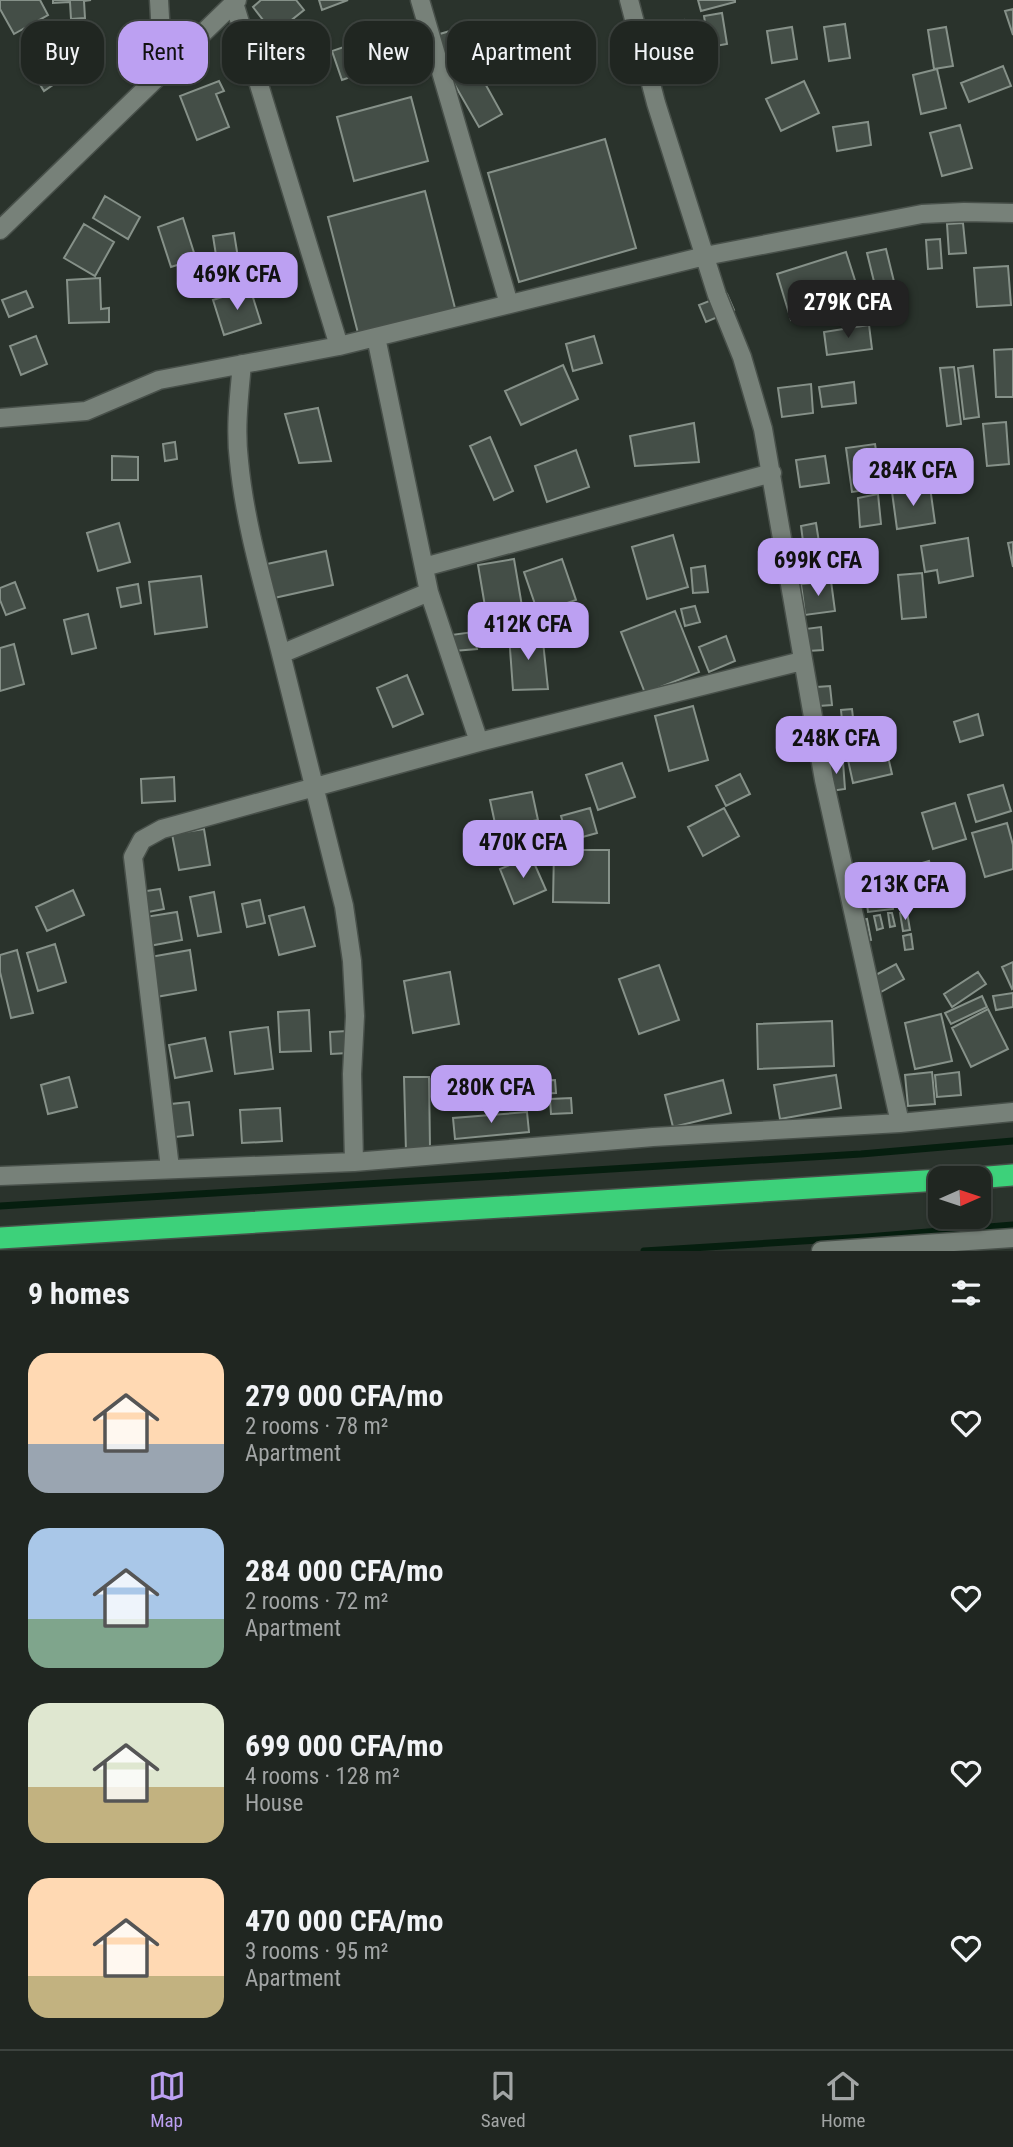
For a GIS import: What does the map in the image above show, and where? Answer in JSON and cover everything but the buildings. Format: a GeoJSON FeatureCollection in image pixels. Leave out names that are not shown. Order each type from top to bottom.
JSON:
{"type":"FeatureCollection","features":[{"type":"Feature","properties":{"kind":"highway"},"geometry":{"type":"LineString","coordinates":[[991,1177],[1013,1175]]}},
{"type":"Feature","properties":{"kind":"highway"},"geometry":{"type":"LineString","coordinates":[[0,1238],[928,1181]]}},
{"type":"Feature","properties":{"kind":"street"},"geometry":{"type":"LineString","coordinates":[[159,0],[160,21]]}},
{"type":"Feature","properties":{"kind":"street"},"geometry":{"type":"LineString","coordinates":[[420,0],[509,303]]}},
{"type":"Feature","properties":{"kind":"street"},"geometry":{"type":"LineString","coordinates":[[629,0],[656,103],[717,295],[742,357],[763,429],[824,780],[900,1123]]}},
{"type":"Feature","properties":{"kind":"street"},"geometry":{"type":"LineString","coordinates":[[208,27],[235,1],[339,346]]}},
{"type":"Feature","properties":{"kind":"street"},"geometry":{"type":"LineString","coordinates":[[0,230],[149,84]]}},
{"type":"Feature","properties":{"kind":"street"},"geometry":{"type":"LineString","coordinates":[[0,431],[86,411],[159,380],[339,346],[705,256],[922,214],[1013,213]]}},
{"type":"Feature","properties":{"kind":"street"},"geometry":{"type":"LineString","coordinates":[[376,337],[429,592],[479,742]]}},
{"type":"Feature","properties":{"kind":"street"},"geometry":{"type":"LineString","coordinates":[[242,364],[238,460],[248,523],[316,788],[344,906],[352,961],[355,1016],[352,1074],[354,1162]]}},
{"type":"Feature","properties":{"kind":"street"},"geometry":{"type":"LineString","coordinates":[[0,418],[86,411]]}},
{"type":"Feature","properties":{"kind":"street"},"geometry":{"type":"LineString","coordinates":[[424,567],[772,473]]}},
{"type":"Feature","properties":{"kind":"street"},"geometry":{"type":"LineString","coordinates":[[281,654],[429,592]]}},
{"type":"Feature","properties":{"kind":"street"},"geometry":{"type":"LineString","coordinates":[[170,1168],[133,857],[142,840],[162,829],[479,742],[802,661]]}},
{"type":"Feature","properties":{"kind":"street"},"geometry":{"type":"LineString","coordinates":[[0,1176],[354,1162],[653,1137],[900,1123],[1013,1112]]}},
{"type":"Feature","properties":{"kind":"street"},"geometry":{"type":"LineString","coordinates":[[821,1251],[934,1247],[1013,1238]]}},
{"type":"Feature","properties":{"kind":"waterway"},"geometry":{"type":"LineString","coordinates":[[0,1206],[861,1154],[1013,1141]]}},
{"type":"Feature","properties":{"kind":"waterway"},"geometry":{"type":"LineString","coordinates":[[644,1251],[1013,1225]]}}]}
